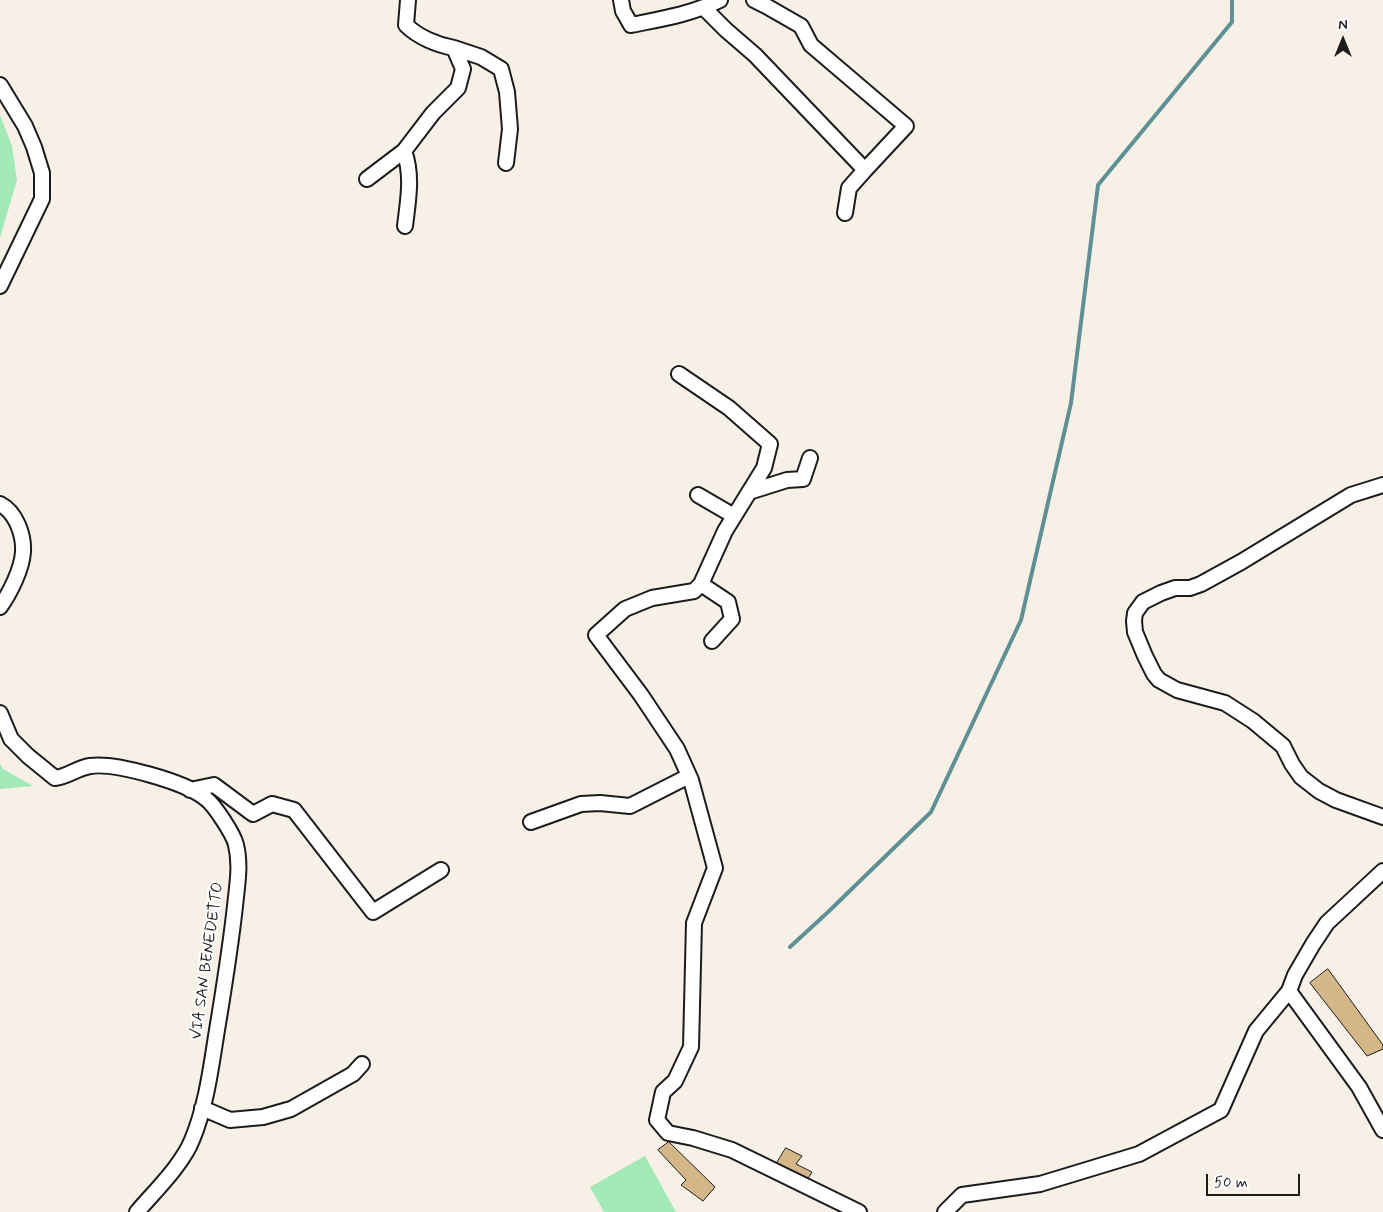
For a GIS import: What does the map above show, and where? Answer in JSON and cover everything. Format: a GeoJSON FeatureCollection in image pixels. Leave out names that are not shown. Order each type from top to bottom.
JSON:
{"type":"FeatureCollection","features":[{"type":"Feature","properties":{"kind":"street"},"geometry":{"type":"LineString","coordinates":[[408,0],[406,25],[415,33],[445,47],[454,48],[481,58],[501,69],[507,92],[510,129],[506,163]]}},
{"type":"Feature","properties":{"kind":"street"},"geometry":{"type":"LineString","coordinates":[[621,0],[623,11],[631,25],[668,18],[704,8],[720,0]]}},
{"type":"Feature","properties":{"kind":"street"},"geometry":{"type":"LineString","coordinates":[[754,0],[801,26],[811,45],[906,126],[849,188],[845,213]]}},
{"type":"Feature","properties":{"kind":"street"},"geometry":{"type":"LineString","coordinates":[[704,8],[754,55],[865,170]]}},
{"type":"Feature","properties":{"kind":"street"},"geometry":{"type":"LineString","coordinates":[[367,179],[404,151],[433,113],[458,88],[463,69],[454,48]]}},
{"type":"Feature","properties":{"kind":"street"},"geometry":{"type":"LineString","coordinates":[[0,85],[25,126],[42,173],[42,198],[0,286]]}},
{"type":"Feature","properties":{"kind":"street"},"geometry":{"type":"LineString","coordinates":[[404,151],[409,164],[410,184],[405,226]]}},
{"type":"Feature","properties":{"kind":"street"},"geometry":{"type":"LineString","coordinates":[[679,374],[729,408],[770,444],[764,468],[725,531],[701,584],[694,591],[652,598],[625,609],[596,635],[677,749],[689,776],[706,830],[715,868],[694,923],[691,1047],[675,1081],[663,1092],[657,1120],[668,1133],[693,1138],[732,1150],[859,1212]]}},
{"type":"Feature","properties":{"kind":"street"},"geometry":{"type":"LineString","coordinates":[[749,492],[787,480],[803,479],[810,458]]}},
{"type":"Feature","properties":{"kind":"street"},"geometry":{"type":"LineString","coordinates":[[1383,485],[1351,495],[1201,584],[1190,588],[1175,588],[1144,602],[1135,613],[1134,621],[1135,632],[1145,656],[1159,680],[1177,690],[1225,703],[1253,721],[1283,746],[1292,764],[1302,777],[1319,790],[1336,800],[1383,817]]}},
{"type":"Feature","properties":{"kind":"street"},"geometry":{"type":"LineString","coordinates":[[698,495],[734,516]]}},
{"type":"Feature","properties":{"kind":"street"},"geometry":{"type":"LineString","coordinates":[[0,504],[6,507],[16,521],[23,552],[16,577],[0,607]]}},
{"type":"Feature","properties":{"kind":"street"},"geometry":{"type":"LineString","coordinates":[[701,584],[728,602],[732,619],[712,640]]}},
{"type":"Feature","properties":{"kind":"street","name":"VIA SAN BENEDETTO"},"geometry":{"type":"LineString","coordinates":[[0,713],[11,739],[55,778],[62,778],[90,766],[107,766],[125,768],[190,790],[206,799],[231,833],[236,844],[239,863],[231,948],[202,1108],[192,1140],[184,1155],[137,1212]]}},
{"type":"Feature","properties":{"kind":"street"},"geometry":{"type":"LineString","coordinates":[[531,822],[581,804],[600,803],[630,806],[689,776]]}},
{"type":"Feature","properties":{"kind":"street"},"geometry":{"type":"LineString","coordinates":[[190,790],[214,785],[254,814],[272,804],[294,810],[373,912],[442,870]]}},
{"type":"Feature","properties":{"kind":"street"},"geometry":{"type":"LineString","coordinates":[[945,1212],[962,1195],[1040,1184],[1139,1154],[1221,1110],[1256,1031],[1289,991],[1299,967],[1327,924],[1383,871]]}},
{"type":"Feature","properties":{"kind":"street"},"geometry":{"type":"LineString","coordinates":[[1289,991],[1359,1088],[1383,1130]]}},
{"type":"Feature","properties":{"kind":"street"},"geometry":{"type":"LineString","coordinates":[[202,1108],[230,1120],[263,1117],[291,1109],[353,1074],[362,1064]]}},
{"type":"Feature","properties":{"kind":"green space"},"geometry":{"type":"Polygon","coordinates":[[[0,115],[12,146],[17,180],[0,238],[0,115]]]}},
{"type":"Feature","properties":{"kind":"green space"},"geometry":{"type":"Polygon","coordinates":[[[0,764],[3,769],[33,786],[0,789],[0,764]]]}},
{"type":"Feature","properties":{"kind":"green space"},"geometry":{"type":"Polygon","coordinates":[[[645,1156],[676,1212],[604,1212],[590,1187],[645,1156]]]}},
{"type":"Feature","properties":{"kind":"building"},"geometry":{"type":"Polygon","coordinates":[[[1328,969],[1383,1045],[1383,1049],[1367,1056],[1310,983],[1328,969]]]}},
{"type":"Feature","properties":{"kind":"building"},"geometry":{"type":"Polygon","coordinates":[[[669,1142],[715,1187],[703,1201],[681,1185],[686,1180],[658,1150],[669,1142]]]}},
{"type":"Feature","properties":{"kind":"building"},"geometry":{"type":"Polygon","coordinates":[[[786,1148],[802,1156],[796,1164],[812,1172],[806,1182],[775,1166],[786,1148]]]}},
{"type":"Feature","properties":{"kind":"waterway"},"geometry":{"type":"LineString","coordinates":[[790,947],[931,812],[1021,620],[1071,403],[1098,185],[1232,22],[1232,0]]}}]}
